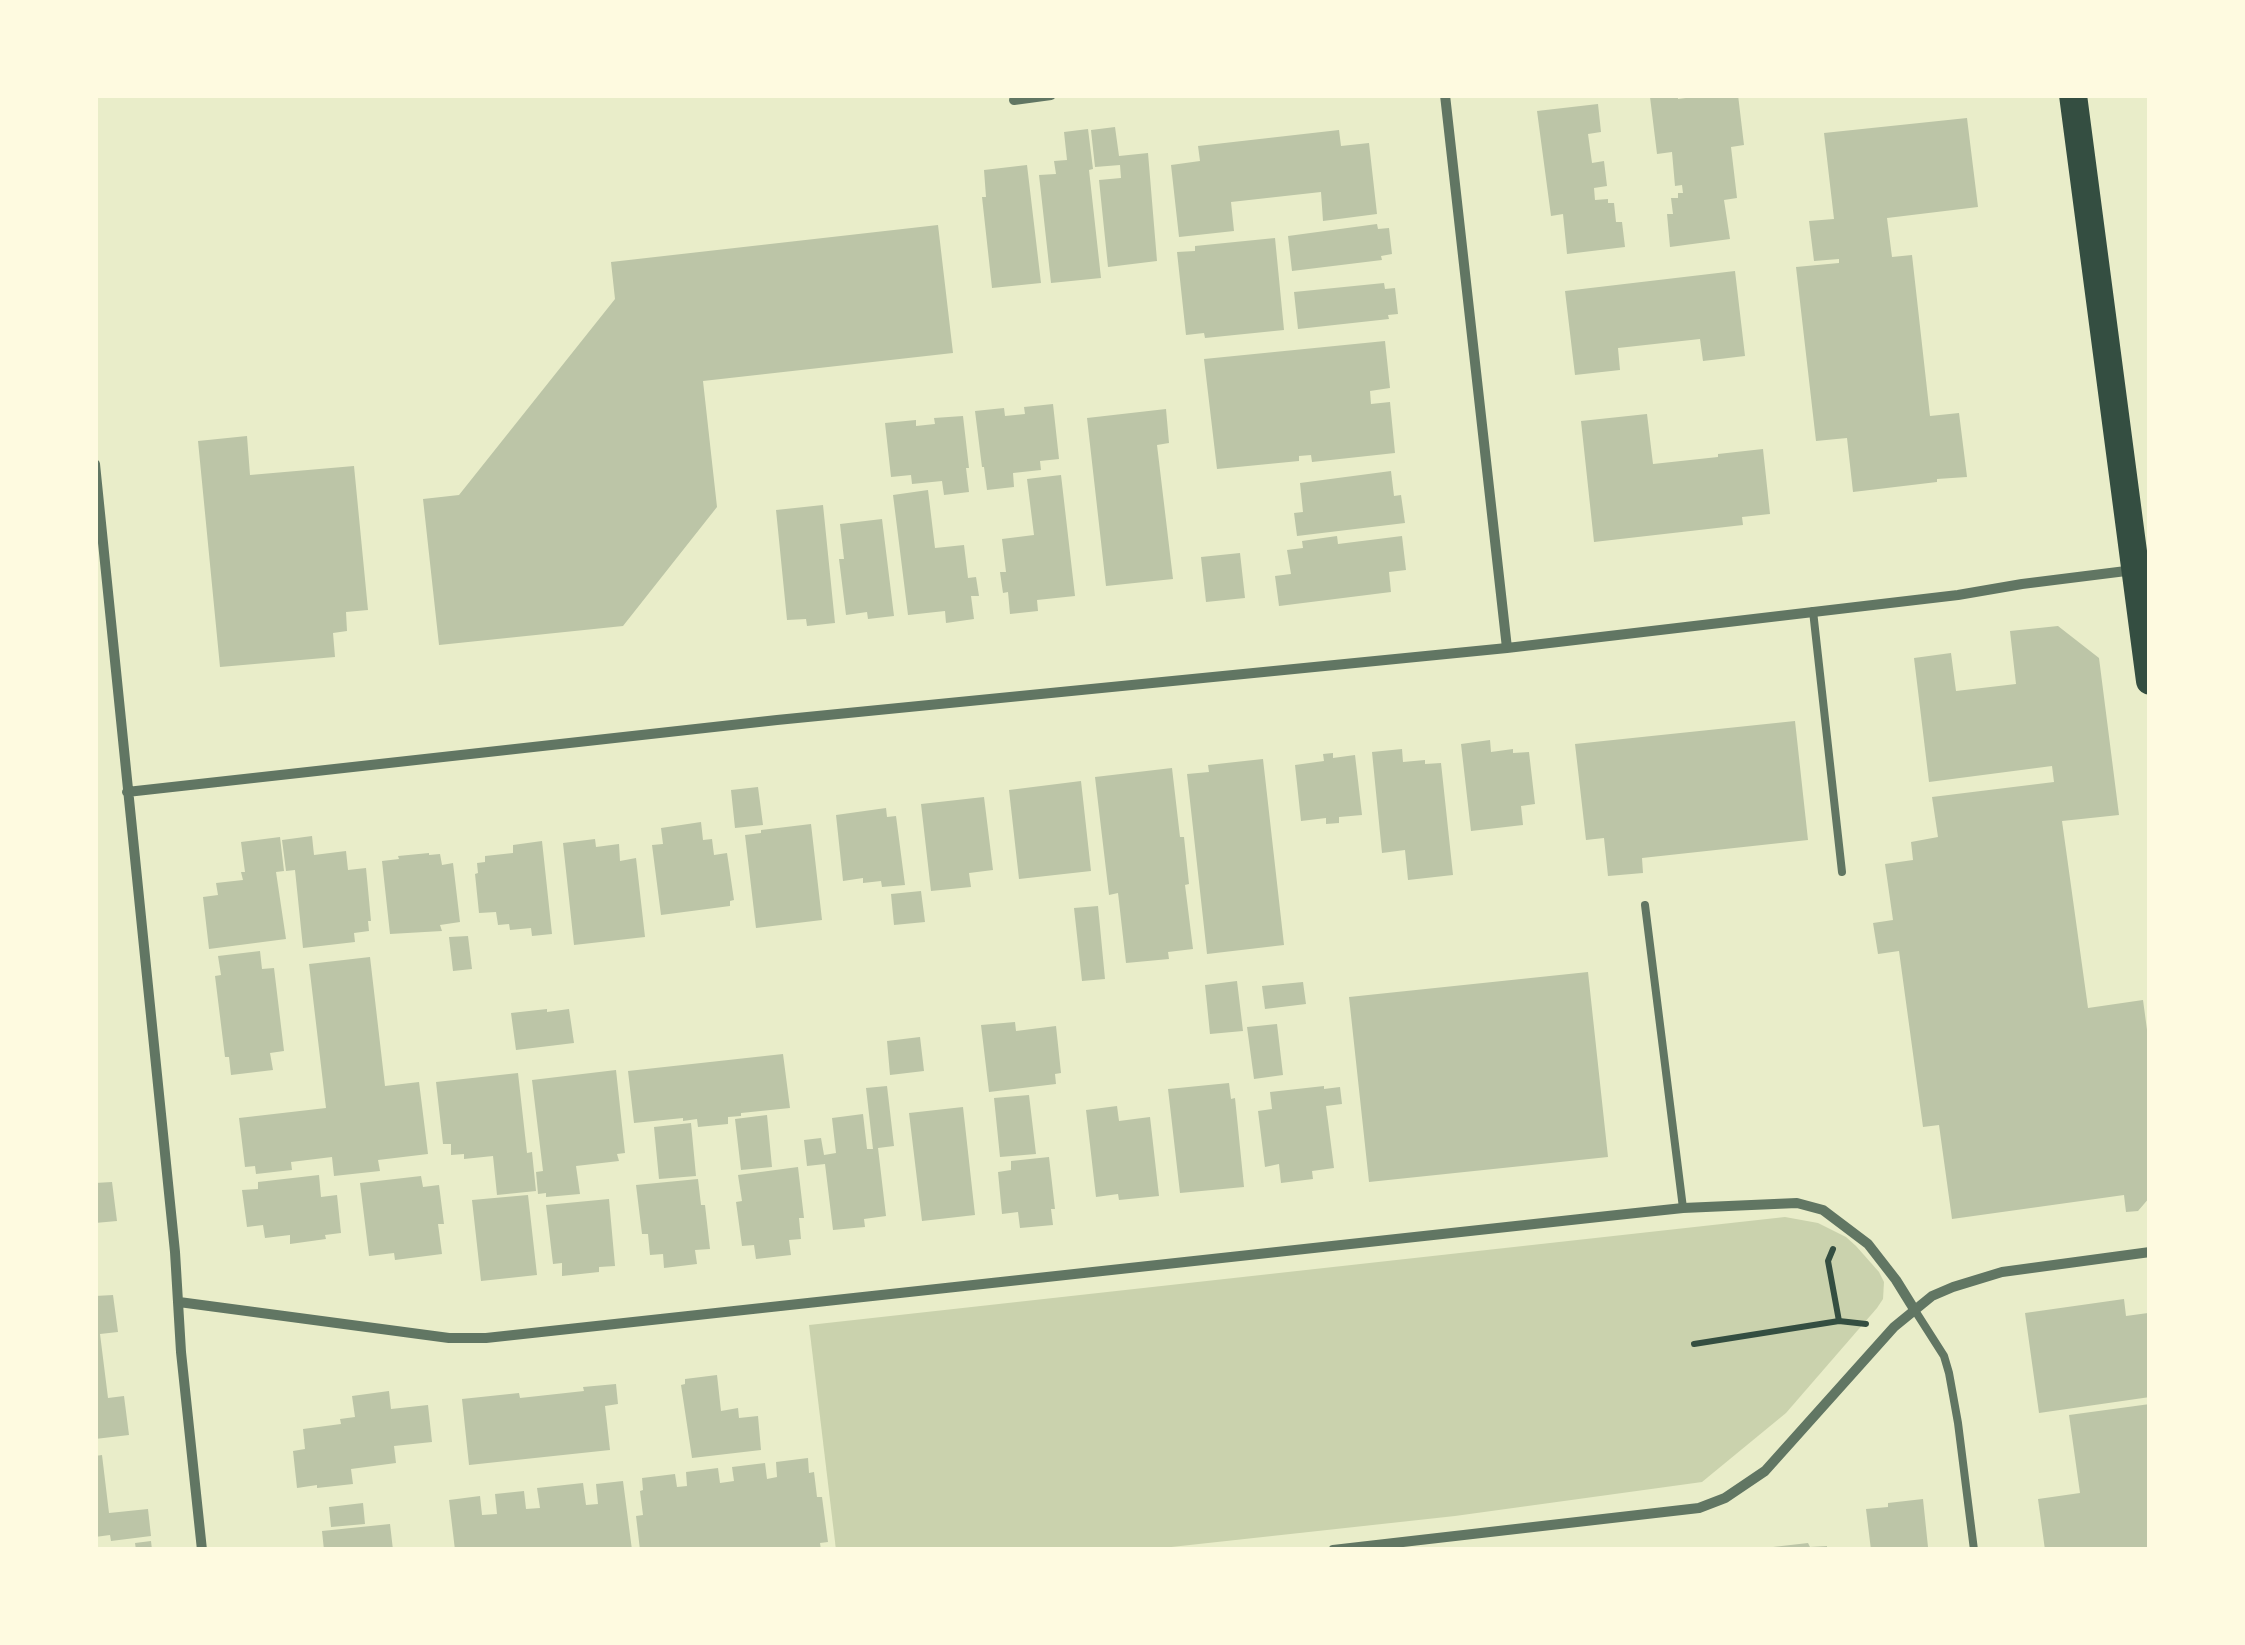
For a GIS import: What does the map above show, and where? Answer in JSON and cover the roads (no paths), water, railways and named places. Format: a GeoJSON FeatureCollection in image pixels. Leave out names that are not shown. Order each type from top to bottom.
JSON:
{"type":"FeatureCollection","features":[{"type":"Feature","properties":{"kind":"highway"},"geometry":{"type":"LineString","coordinates":[[2074,95],[2150,681]]}},
{"type":"Feature","properties":{"kind":"street"},"geometry":{"type":"LineString","coordinates":[[1014,100],[1051,95]]}},
{"type":"Feature","properties":{"kind":"street"},"geometry":{"type":"LineString","coordinates":[[1445,95],[1507,648]]}},
{"type":"Feature","properties":{"kind":"street"},"geometry":{"type":"LineString","coordinates":[[95,464],[202,1550]]}},
{"type":"Feature","properties":{"kind":"street"},"geometry":{"type":"LineString","coordinates":[[127,792],[777,720],[1507,648],[2135,570]]}},
{"type":"Feature","properties":{"kind":"street"},"geometry":{"type":"LineString","coordinates":[[179,1302],[449,1338],[486,1338],[1684,1208],[1797,1203],[1823,1210],[1868,1244],[1914,1309]]}},
{"type":"Feature","properties":{"kind":"street"},"geometry":{"type":"LineString","coordinates":[[1333,1550],[1698,1508],[1725,1498],[1765,1471],[1894,1327],[1932,1296],[2002,1272],[2150,1252]]}},
{"type":"Feature","properties":{"kind":"lane"},"geometry":{"type":"LineString","coordinates":[[1813,611],[1842,872]]}},
{"type":"Feature","properties":{"kind":"lane"},"geometry":{"type":"LineString","coordinates":[[1645,904],[1684,1208]]}},
{"type":"Feature","properties":{"kind":"lane"},"geometry":{"type":"LineString","coordinates":[[1914,1309],[1944,1356],[1949,1373],[1974,1550]]}}]}
